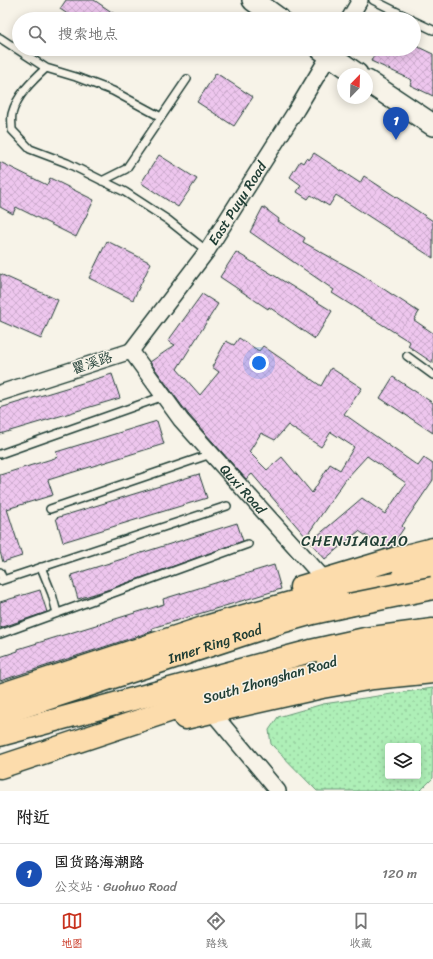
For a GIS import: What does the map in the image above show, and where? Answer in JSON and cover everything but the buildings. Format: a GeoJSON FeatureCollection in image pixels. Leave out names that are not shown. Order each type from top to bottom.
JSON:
{"type":"FeatureCollection","features":[{"type":"Feature","properties":{"kind":"main road"},"geometry":{"type":"LineString","coordinates":[[190,632],[212,615],[394,559],[433,549]]}},
{"type":"Feature","properties":{"kind":"main road"},"geometry":{"type":"LineString","coordinates":[[0,696],[190,632],[378,577],[404,570],[433,566]]}},
{"type":"Feature","properties":{"kind":"main road"},"geometry":{"type":"LineString","coordinates":[[308,598],[433,578]]}},
{"type":"Feature","properties":{"kind":"main road","name":"Inner Ring Road"},"geometry":{"type":"LineString","coordinates":[[0,714],[281,622],[349,605],[433,588]]}},
{"type":"Feature","properties":{"kind":"main road"},"geometry":{"type":"LineString","coordinates":[[349,605],[433,597]]}},
{"type":"Feature","properties":{"kind":"main road"},"geometry":{"type":"LineString","coordinates":[[0,735],[304,653],[365,639],[433,620]]}},
{"type":"Feature","properties":{"kind":"main road"},"geometry":{"type":"LineString","coordinates":[[365,639],[433,630]]}},
{"type":"Feature","properties":{"kind":"main road","name":"South Zhongshan Road"},"geometry":{"type":"LineString","coordinates":[[214,703],[314,664],[433,644]]}},
{"type":"Feature","properties":{"kind":"main road"},"geometry":{"type":"LineString","coordinates":[[214,703],[316,674],[433,658]]}},
{"type":"Feature","properties":{"kind":"main road","name":"South Zhongshan Road"},"geometry":{"type":"LineString","coordinates":[[0,767],[111,730],[214,703],[373,678],[433,672]]}},
{"type":"Feature","properties":{"kind":"street"},"geometry":{"type":"LineString","coordinates":[[253,0],[269,12]]}},
{"type":"Feature","properties":{"kind":"street"},"geometry":{"type":"LineString","coordinates":[[353,12],[360,0]]}},
{"type":"Feature","properties":{"kind":"street","name":"East Puyu Road"},"geometry":{"type":"LineString","coordinates":[[131,351],[207,251],[325,56]]}},
{"type":"Feature","properties":{"kind":"street"},"geometry":{"type":"LineString","coordinates":[[334,56],[349,68]]}},
{"type":"Feature","properties":{"kind":"street"},"geometry":{"type":"LineString","coordinates":[[373,85],[433,125]]}},
{"type":"Feature","properties":{"kind":"street","name":"瞿溪路"},"geometry":{"type":"LineString","coordinates":[[0,394],[131,351],[164,396]]}},
{"type":"Feature","properties":{"kind":"street","name":"Quxi Road"},"geometry":{"type":"LineString","coordinates":[[164,396],[211,454],[325,580]]}},
{"type":"Feature","properties":{"kind":"street"},"geometry":{"type":"LineString","coordinates":[[214,703],[278,791]]}},
{"type":"Feature","properties":{"kind":"lane"},"geometry":{"type":"LineString","coordinates":[[373,0],[397,12]]}},
{"type":"Feature","properties":{"kind":"lane"},"geometry":{"type":"LineString","coordinates":[[421,24],[433,30]]}},
{"type":"Feature","properties":{"kind":"lane"},"geometry":{"type":"LineString","coordinates":[[0,38],[12,46]]}},
{"type":"Feature","properties":{"kind":"lane"},"geometry":{"type":"LineString","coordinates":[[28,56],[46,68],[76,77],[113,91],[161,117]]}},
{"type":"Feature","properties":{"kind":"lane"},"geometry":{"type":"LineString","coordinates":[[46,68],[20,95],[12,114],[12,130],[30,149],[67,163],[125,192],[168,220],[207,251]]}},
{"type":"Feature","properties":{"kind":"lane"},"geometry":{"type":"LineString","coordinates":[[102,181],[126,169],[187,78]]}},
{"type":"Feature","properties":{"kind":"lane"},"geometry":{"type":"LineString","coordinates":[[407,356],[433,375]]}},
{"type":"Feature","properties":{"kind":"lane"},"geometry":{"type":"LineString","coordinates":[[0,454],[164,396]]}},
{"type":"Feature","properties":{"kind":"lane"},"geometry":{"type":"LineString","coordinates":[[50,508],[211,454]]}},
{"type":"Feature","properties":{"kind":"lane"},"geometry":{"type":"LineString","coordinates":[[0,572],[2,581],[227,506]]}},
{"type":"Feature","properties":{"kind":"lane"},"geometry":{"type":"LineString","coordinates":[[0,634],[248,544]]}},
{"type":"Feature","properties":{"kind":"lane"},"geometry":{"type":"LineString","coordinates":[[41,567],[52,594],[57,613]]}},
{"type":"Feature","properties":{"kind":"green space"},"geometry":{"type":"Polygon","coordinates":[[[433,688],[433,778],[420,791],[317,791],[271,744],[269,730],[278,717],[323,704],[433,688]]]}},
{"type":"Feature","properties":{"kind":"place","name":"国货路海潮路"},"geometry":{"type":"Point","coordinates":[396,140]}},
{"type":"Feature","properties":{"kind":"district","name":"CHENJIAQIAO"},"geometry":{"type":"Point","coordinates":[355,541]}}]}
